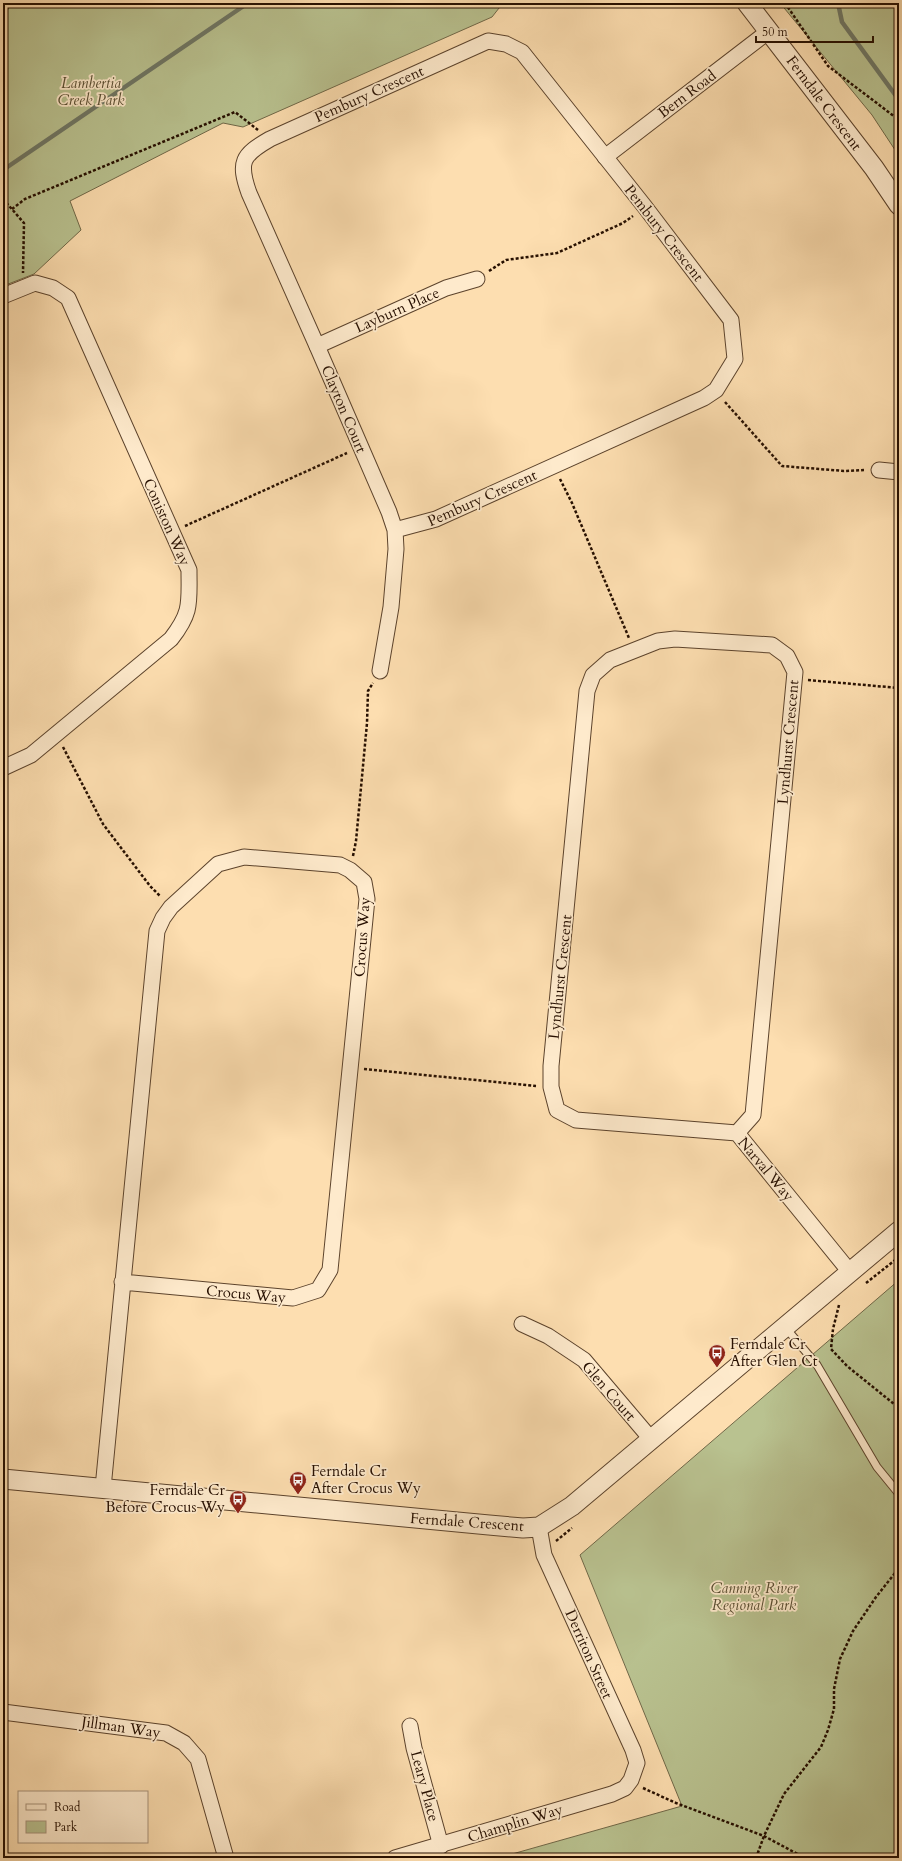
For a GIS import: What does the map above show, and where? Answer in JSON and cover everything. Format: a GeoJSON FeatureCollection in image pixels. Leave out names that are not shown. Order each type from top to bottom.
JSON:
{"type":"FeatureCollection","features":[{"type":"Feature","properties":{"kind":"street","name":"Ferndale Crescent"},"geometry":{"type":"LineString","coordinates":[[747,3],[770,30],[874,168],[899,205]]}},
{"type":"Feature","properties":{"kind":"street","name":"Bern Road"},"geometry":{"type":"LineString","coordinates":[[605,157],[770,30]]}},
{"type":"Feature","properties":{"kind":"street","name":"Pembury Crescent"},"geometry":{"type":"LineString","coordinates":[[245,158],[253,148],[270,139],[488,41],[506,44],[522,52],[645,207],[731,320],[735,359],[716,390],[704,398],[436,519],[395,530]]}},
{"type":"Feature","properties":{"kind":"street","name":"Clayton Court"},"geometry":{"type":"LineString","coordinates":[[245,158],[243,168],[244,180],[249,194],[361,447],[395,530],[396,549],[394,574],[380,670]]}},
{"type":"Feature","properties":{"kind":"street","name":"Layburn Place"},"geometry":{"type":"LineString","coordinates":[[317,346],[446,288],[477,279]]}},
{"type":"Feature","properties":{"kind":"street","name":"Coniston Way"},"geometry":{"type":"LineString","coordinates":[[3,296],[35,283],[53,288],[68,298],[189,570],[189,608],[182,625],[171,639],[30,755],[3,768]]}},
{"type":"Feature","properties":{"kind":"street"},"geometry":{"type":"LineString","coordinates":[[879,470],[899,472]]}},
{"type":"Feature","properties":{"kind":"street","name":"Lyndhurst Crescent"},"geometry":{"type":"LineString","coordinates":[[557,1110],[550,1087],[552,1058],[587,691],[593,676],[610,660],[658,641],[675,639],[772,645],[787,656],[795,672],[752,1115],[738,1133]]}},
{"type":"Feature","properties":{"kind":"street","name":"Crocus Way"},"geometry":{"type":"LineString","coordinates":[[103,1488],[122,1282],[157,931],[163,918],[171,907],[218,864],[244,857],[340,865],[350,870],[364,882],[367,899],[330,1270],[318,1290],[293,1298],[122,1282]]}},
{"type":"Feature","properties":{"kind":"street","name":"Narval Way"},"geometry":{"type":"LineString","coordinates":[[557,1110],[576,1120],[738,1133],[850,1272]]}},
{"type":"Feature","properties":{"kind":"street","name":"Ferndale Crescent"},"geometry":{"type":"LineString","coordinates":[[3,1479],[489,1525],[523,1528],[539,1527],[572,1506],[899,1231]]}},
{"type":"Feature","properties":{"kind":"street","name":"Glen Court"},"geometry":{"type":"LineString","coordinates":[[522,1324],[548,1336],[584,1360],[651,1439]]}},
{"type":"Feature","properties":{"kind":"street","name":"Derriton Street"},"geometry":{"type":"LineString","coordinates":[[539,1527],[544,1555],[633,1750],[637,1763],[637,1784]]}},
{"type":"Feature","properties":{"kind":"street","name":"Jillman Way"},"geometry":{"type":"LineString","coordinates":[[3,1712],[166,1732],[184,1743],[198,1759],[226,1858]]}},
{"type":"Feature","properties":{"kind":"street","name":"Leary Place"},"geometry":{"type":"LineString","coordinates":[[410,1726],[441,1846]]}},
{"type":"Feature","properties":{"kind":"street","name":"Champlin Way"},"geometry":{"type":"LineString","coordinates":[[395,1858],[441,1846],[612,1794],[637,1784]]}},
{"type":"Feature","properties":{"kind":"lane"},"geometry":{"type":"LineString","coordinates":[[785,1327],[817,1366],[878,1467],[899,1494]]}},
{"type":"Feature","properties":{"kind":"path"},"geometry":{"type":"LineString","coordinates":[[3,10],[6,3]]}},
{"type":"Feature","properties":{"kind":"path"},"geometry":{"type":"LineString","coordinates":[[785,3],[801,24],[828,66],[899,120]]}},
{"type":"Feature","properties":{"kind":"path"},"geometry":{"type":"LineString","coordinates":[[12,209],[26,198],[235,112],[270,139]]}},
{"type":"Feature","properties":{"kind":"path"},"geometry":{"type":"LineString","coordinates":[[3,200],[24,223],[23,276],[27,286]]}},
{"type":"Feature","properties":{"kind":"path"},"geometry":{"type":"LineString","coordinates":[[477,279],[506,260],[557,253],[623,223],[645,207]]}},
{"type":"Feature","properties":{"kind":"path"},"geometry":{"type":"LineString","coordinates":[[716,390],[731,410],[782,466],[844,471],[879,470]]}},
{"type":"Feature","properties":{"kind":"path"},"geometry":{"type":"LineString","coordinates":[[172,532],[361,447]]}},
{"type":"Feature","properties":{"kind":"path"},"geometry":{"type":"LineString","coordinates":[[554,466],[572,503],[625,625],[633,650]]}},
{"type":"Feature","properties":{"kind":"path"},"geometry":{"type":"LineString","coordinates":[[350,870],[356,841],[367,723],[368,690],[380,670]]}},
{"type":"Feature","properties":{"kind":"path"},"geometry":{"type":"LineString","coordinates":[[794,680],[899,688]]}},
{"type":"Feature","properties":{"kind":"path"},"geometry":{"type":"LineString","coordinates":[[54,736],[67,752],[103,824],[150,886],[171,907]]}},
{"type":"Feature","properties":{"kind":"path"},"geometry":{"type":"LineString","coordinates":[[351,1068],[550,1087]]}},
{"type":"Feature","properties":{"kind":"path"},"geometry":{"type":"LineString","coordinates":[[863,1286],[899,1257]]}},
{"type":"Feature","properties":{"kind":"path"},"geometry":{"type":"LineString","coordinates":[[845,1300],[839,1305],[833,1329],[831,1349],[847,1366],[899,1408]]}},
{"type":"Feature","properties":{"kind":"path"},"geometry":{"type":"LineString","coordinates":[[756,1858],[764,1836],[784,1794],[821,1747],[834,1709],[834,1689],[840,1659],[853,1631],[876,1597],[899,1568]]}},
{"type":"Feature","properties":{"kind":"path"},"geometry":{"type":"LineString","coordinates":[[637,1784],[676,1803],[764,1836],[805,1858]]}},
{"type":"Feature","properties":{"kind":"green space","name":"Lambertia Creek Park"},"geometry":{"type":"Polygon","coordinates":[[[11,3],[503,3],[492,17],[243,127],[223,123],[70,201],[81,230],[34,274],[3,286],[3,19],[11,3]]]}},
{"type":"Feature","properties":{"kind":"green space"},"geometry":{"type":"Polygon","coordinates":[[[780,3],[899,3],[899,156],[872,115],[780,3]]]}},
{"type":"Feature","properties":{"kind":"green space","name":"Canning River Regional Park"},"geometry":{"type":"Polygon","coordinates":[[[899,1280],[899,1858],[498,1858],[682,1806],[580,1555],[899,1280]]]}},
{"type":"Feature","properties":{"kind":"waterway"},"geometry":{"type":"LineString","coordinates":[[3,170],[248,3]]}},
{"type":"Feature","properties":{"kind":"waterway"},"geometry":{"type":"LineString","coordinates":[[838,3],[842,22],[899,100]]}},
{"type":"Feature","properties":{"kind":"place","name":"Ferndale Cr After Glen Ct"},"geometry":{"type":"Point","coordinates":[717,1368]}},
{"type":"Feature","properties":{"kind":"place","name":"Ferndale Cr After Crocus Wy"},"geometry":{"type":"Point","coordinates":[298,1495]}},
{"type":"Feature","properties":{"kind":"place","name":"Ferndale Cr Before Crocus Wy"},"geometry":{"type":"Point","coordinates":[238,1514]}}]}
